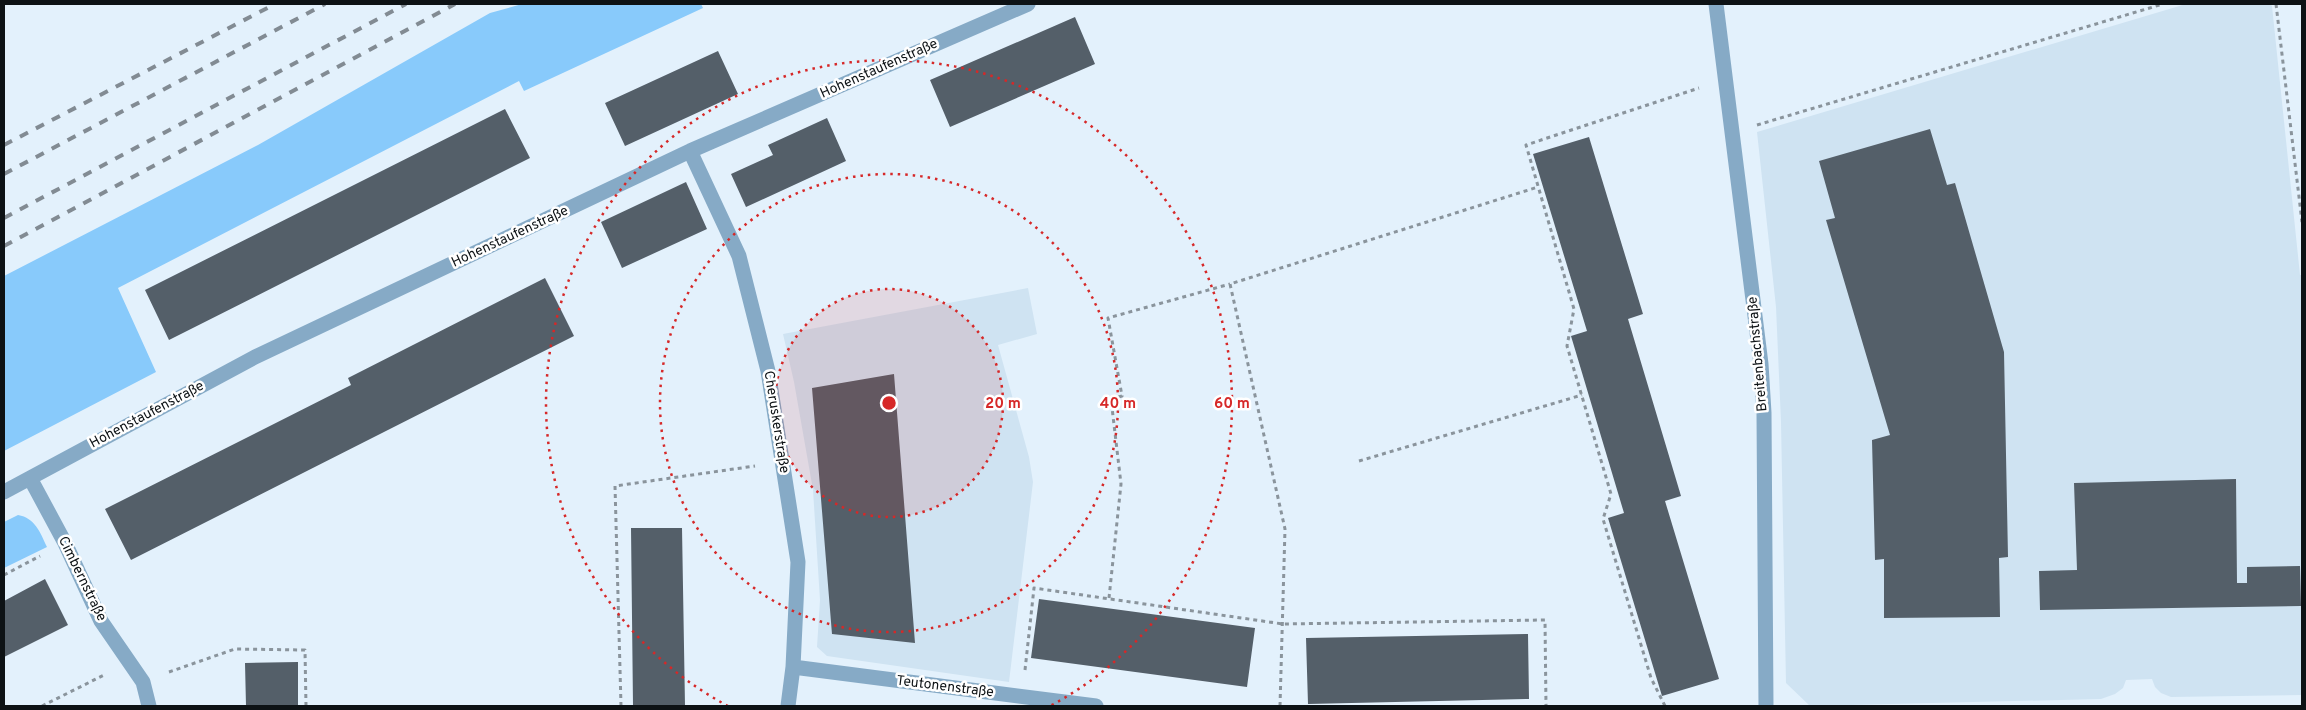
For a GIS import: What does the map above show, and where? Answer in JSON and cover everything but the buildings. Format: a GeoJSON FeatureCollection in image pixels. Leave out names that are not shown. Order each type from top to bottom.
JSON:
{"type":"FeatureCollection","features":[{"type":"Feature","properties":{"kind":"street","name":"Hohenstaufenstraße"},"geometry":{"type":"LineString","coordinates":[[4,492],[256,357],[690,151],[1028,4]]}},
{"type":"Feature","properties":{"kind":"street","name":"Breitenbachstraße"},"geometry":{"type":"LineString","coordinates":[[1716,4],[1761,364],[1764,413],[1766,706]]}},
{"type":"Feature","properties":{"kind":"street","name":"Cheruskerstraße"},"geometry":{"type":"LineString","coordinates":[[690,151],[739,256],[768,371],[798,562],[793,667],[788,706]]}},
{"type":"Feature","properties":{"kind":"street","name":"Cimbernstraße"},"geometry":{"type":"LineString","coordinates":[[30,478],[65,543],[101,620],[143,682],[148,706]]}},
{"type":"Feature","properties":{"kind":"street","name":"Teutonenstraße"},"geometry":{"type":"LineString","coordinates":[[793,667],[1096,706]]}},
{"type":"Feature","properties":{"kind":"path"},"geometry":{"type":"LineString","coordinates":[[1733,132],[2163,4]]}},
{"type":"Feature","properties":{"kind":"path"},"geometry":{"type":"LineString","coordinates":[[2276,4],[2302,222]]}},
{"type":"Feature","properties":{"kind":"path"},"geometry":{"type":"LineString","coordinates":[[1665,706],[1651,678],[1603,519],[1611,494],[1567,346],[1574,309],[1526,145],[1726,79]]}},
{"type":"Feature","properties":{"kind":"path"},"geometry":{"type":"LineString","coordinates":[[1109,598],[1121,484],[1111,399],[1122,396],[1108,318],[1230,284],[1538,187]]}},
{"type":"Feature","properties":{"kind":"path"},"geometry":{"type":"LineString","coordinates":[[1230,284],[1285,529],[1280,706]]}},
{"type":"Feature","properties":{"kind":"path"},"geometry":{"type":"LineString","coordinates":[[1359,461],[1582,395]]}},
{"type":"Feature","properties":{"kind":"path"},"geometry":{"type":"LineString","coordinates":[[621,706],[615,486],[782,462]]}},
{"type":"Feature","properties":{"kind":"path"},"geometry":{"type":"LineString","coordinates":[[4,575],[65,543]]}},
{"type":"Feature","properties":{"kind":"path"},"geometry":{"type":"LineString","coordinates":[[1023,697],[1034,588],[1283,624],[1545,620],[1546,706]]}},
{"type":"Feature","properties":{"kind":"path"},"geometry":{"type":"LineString","coordinates":[[143,682],[235,649],[306,650],[306,706]]}},
{"type":"Feature","properties":{"kind":"path"},"geometry":{"type":"LineString","coordinates":[[42,706],[130,662]]}},
{"type":"Feature","properties":{"kind":"shaded area"},"geometry":{"type":"Polygon","coordinates":[[[522,4],[701,4],[703,8],[524,91],[519,81],[118,288],[156,372],[4,451],[4,276],[258,145],[490,13],[522,4]]]}},
{"type":"Feature","properties":{"kind":"shaded area"},"geometry":{"type":"Polygon","coordinates":[[[2186,4],[2270,4],[2272,6],[2300,275],[2302,275],[2302,695],[2171,697],[2161,693],[2155,687],[2152,679],[2126,680],[2123,688],[2115,694],[2101,699],[1810,706],[1786,683],[1781,422],[1776,307],[1757,132],[2186,4]]]}},
{"type":"Feature","properties":{"kind":"shaded area"},"geometry":{"type":"Polygon","coordinates":[[[1028,288],[1037,334],[998,345],[1029,457],[1033,482],[1009,682],[827,656],[817,647],[820,600],[813,490],[794,382],[783,334],[1028,288]]]}},
{"type":"Feature","properties":{"kind":"shaded area"},"geometry":{"type":"Polygon","coordinates":[[[18,515],[33,522],[47,547],[4,568],[4,522],[18,515]]]}},
{"type":"Feature","properties":{"kind":"railway"},"geometry":{"type":"LineString","coordinates":[[4,145],[275,4]]}},
{"type":"Feature","properties":{"kind":"railway"},"geometry":{"type":"LineString","coordinates":[[4,174],[325,4]]}},
{"type":"Feature","properties":{"kind":"railway"},"geometry":{"type":"LineString","coordinates":[[4,218],[406,4]]}},
{"type":"Feature","properties":{"kind":"railway"},"geometry":{"type":"LineString","coordinates":[[4,246],[455,4]]}}]}
